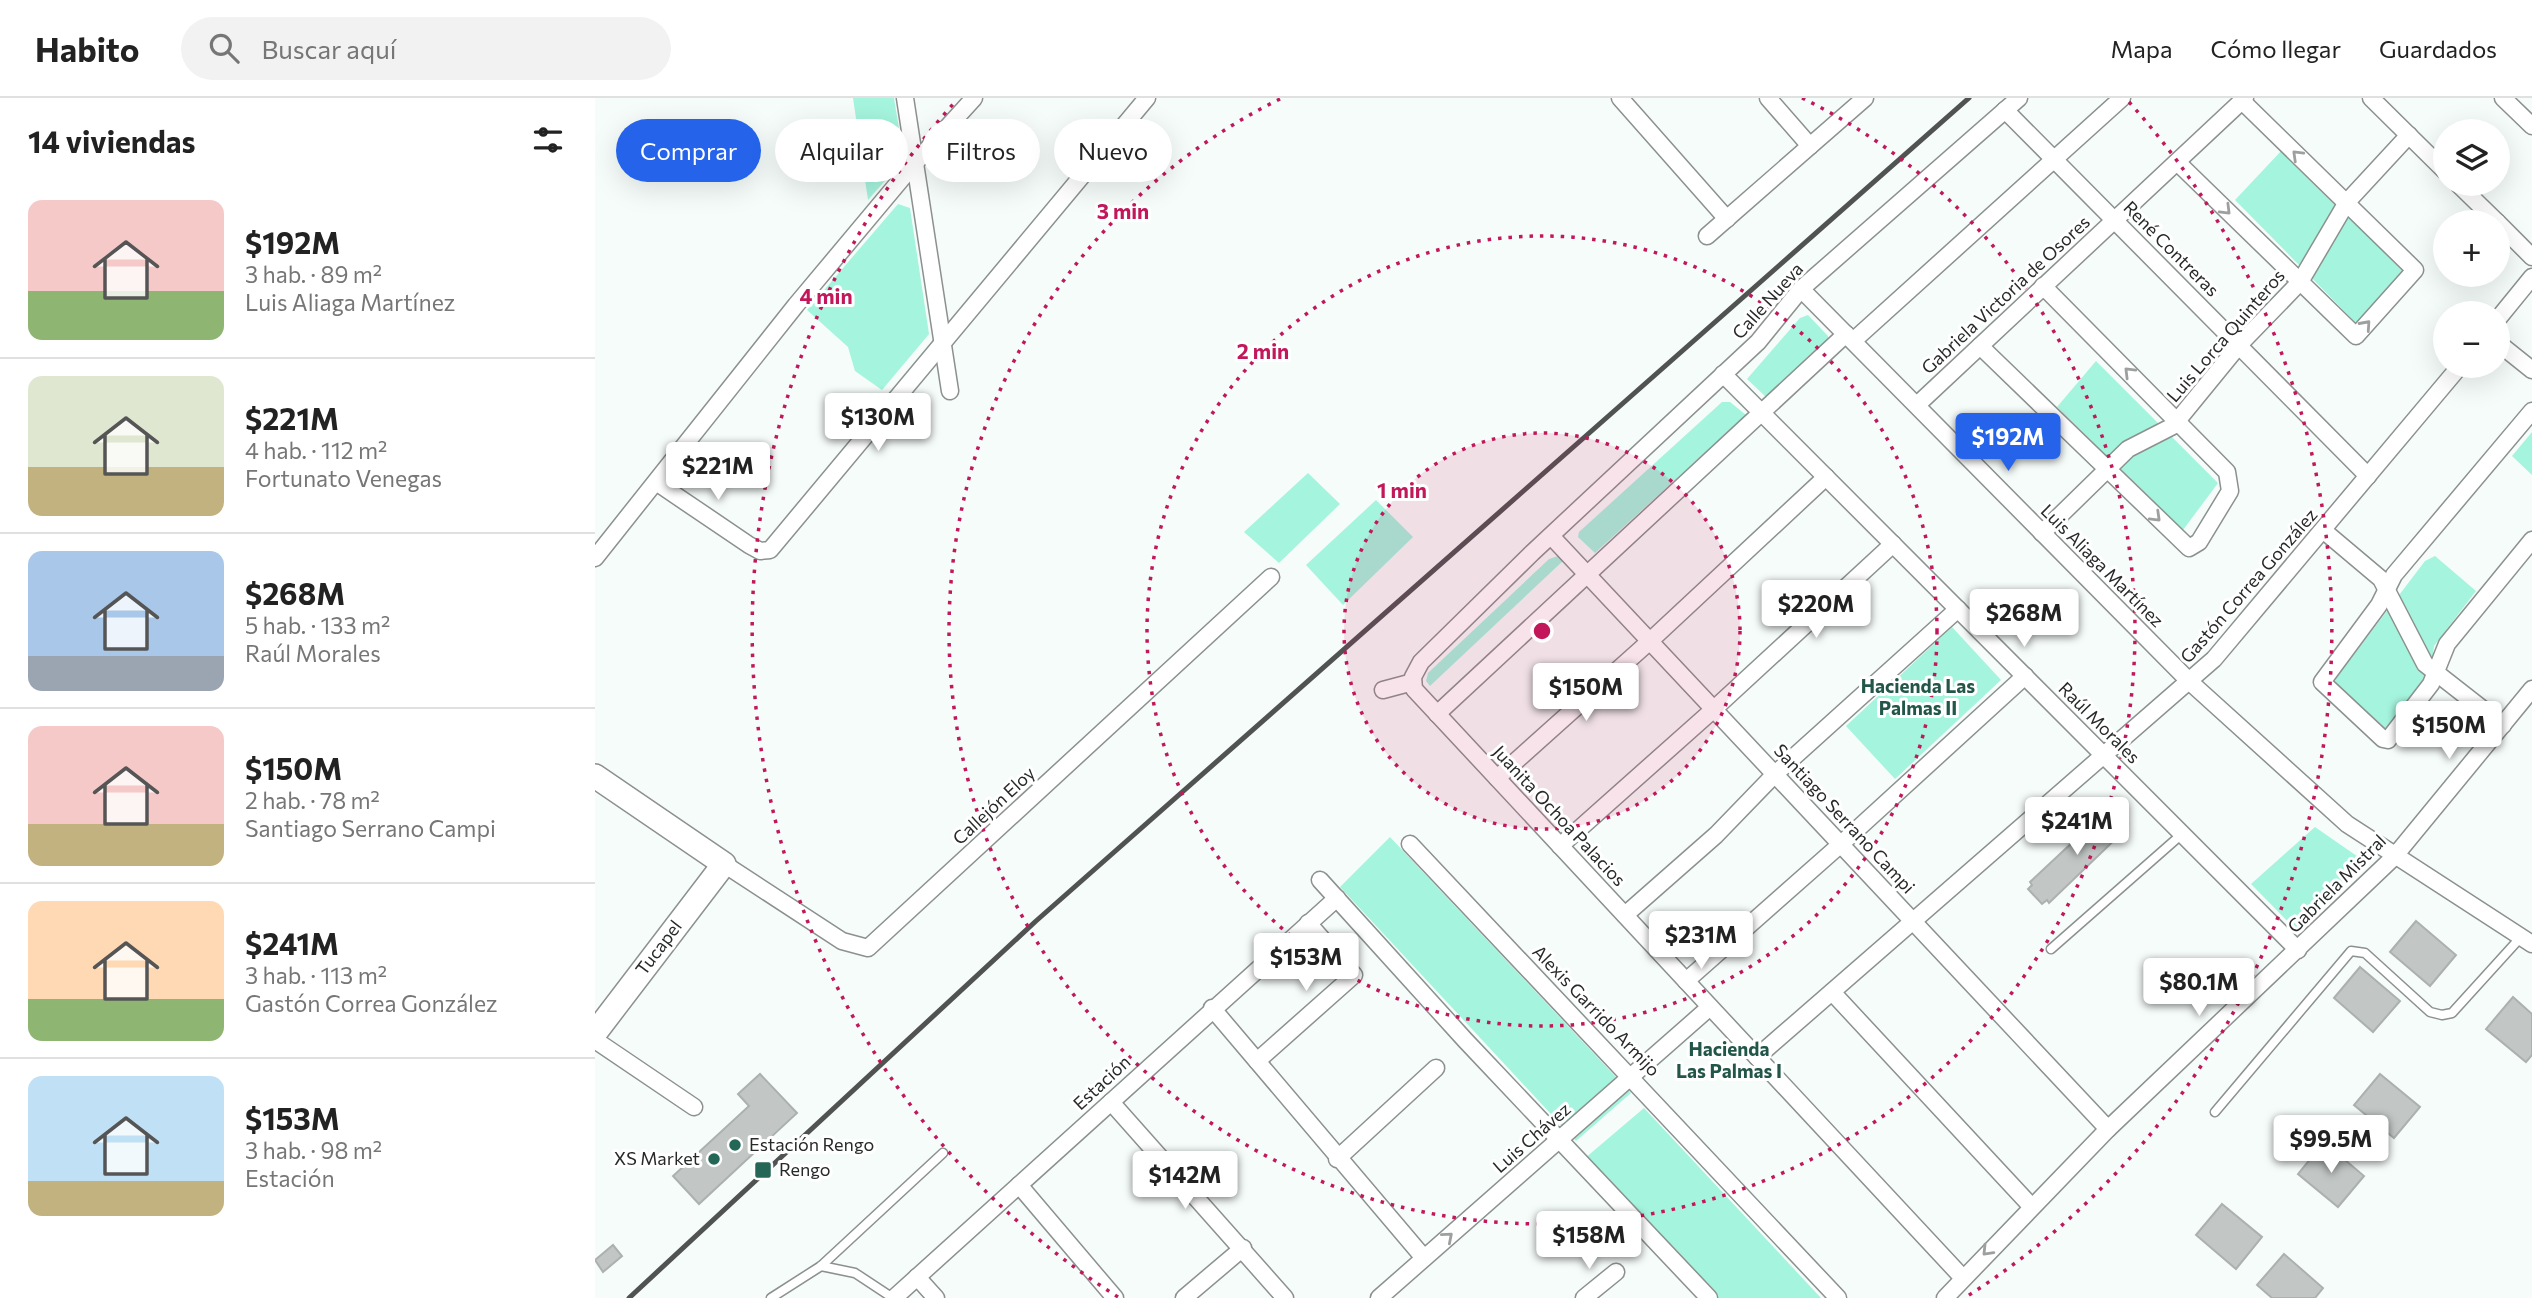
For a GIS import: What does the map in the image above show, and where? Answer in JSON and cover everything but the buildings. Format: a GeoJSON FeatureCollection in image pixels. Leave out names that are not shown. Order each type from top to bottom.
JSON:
{"type":"FeatureCollection","features":[{"type":"Feature","properties":{"kind":"street"},"geometry":{"type":"LineString","coordinates":[[905,98],[950,391]]}},
{"type":"Feature","properties":{"kind":"street"},"geometry":{"type":"LineString","coordinates":[[595,558],[796,305],[914,164],[974,98]]}},
{"type":"Feature","properties":{"kind":"street"},"geometry":{"type":"LineString","coordinates":[[656,482],[760,551],[770,550],[1147,98]]}},
{"type":"Feature","properties":{"kind":"street"},"geometry":{"type":"LineString","coordinates":[[1620,98],[1727,219]]}},
{"type":"Feature","properties":{"kind":"street"},"geometry":{"type":"LineString","coordinates":[[1768,98],[1810,146]]}},
{"type":"Feature","properties":{"kind":"street"},"geometry":{"type":"LineString","coordinates":[[1707,236],[1865,98]]}},
{"type":"Feature","properties":{"kind":"street","name":"Calle Nueva"},"geometry":{"type":"LineString","coordinates":[[1414,686],[1421,662],[1758,342],[1801,289],[2019,98]]}},
{"type":"Feature","properties":{"kind":"street"},"geometry":{"type":"LineString","coordinates":[[1437,714],[1762,412],[2055,160],[2122,98]]}},
{"type":"Feature","properties":{"kind":"street"},"geometry":{"type":"LineString","coordinates":[[2503,98],[2532,126]]}},
{"type":"Feature","properties":{"kind":"street"},"geometry":{"type":"LineString","coordinates":[[2178,162],[2356,336],[2415,270],[2243,100]]}},
{"type":"Feature","properties":{"kind":"street","name":"Gabriela Victoria de Osores"},"geometry":{"type":"LineString","coordinates":[[1917,405],[2243,100]]}},
{"type":"Feature","properties":{"kind":"street"},"geometry":{"type":"LineString","coordinates":[[2379,101],[2433,159]]}},
{"type":"Feature","properties":{"kind":"street","name":"René Contreras"},"geometry":{"type":"LineString","coordinates":[[2005,110],[2368,476]]}},
{"type":"Feature","properties":{"kind":"street","name":"Luis Lorca Quinteros"},"geometry":{"type":"LineString","coordinates":[[2042,533],[2128,449],[2177,421],[2240,344],[2300,282],[2347,202],[2409,135]]}},
{"type":"Feature","properties":{"kind":"street"},"geometry":{"type":"LineString","coordinates":[[2470,196],[2485,210]]}},
{"type":"Feature","properties":{"kind":"street"},"geometry":{"type":"LineString","coordinates":[[2510,235],[2532,257]]}},
{"type":"Feature","properties":{"kind":"street"},"geometry":{"type":"LineString","coordinates":[[2510,304],[2532,277]]}},
{"type":"Feature","properties":{"kind":"street"},"geometry":{"type":"LineString","coordinates":[[1980,346],[2189,548],[2199,542],[2230,491],[2227,472],[2043,286]]}},
{"type":"Feature","properties":{"kind":"street","name":"Luis Aliaga Martínez"},"geometry":{"type":"LineString","coordinates":[[1801,289],[2190,682],[2347,824],[2527,941]]}},
{"type":"Feature","properties":{"kind":"street"},"geometry":{"type":"LineString","coordinates":[[2510,352],[2532,370]]}},
{"type":"Feature","properties":{"kind":"street","name":"Raúl Morales"},"geometry":{"type":"LineString","coordinates":[[1723,374],[2298,950]]}},
{"type":"Feature","properties":{"kind":"street","name":"Gastón Correa González"},"geometry":{"type":"LineString","coordinates":[[1757,1057],[2214,659],[2450,378]]}},
{"type":"Feature","properties":{"kind":"street"},"geometry":{"type":"LineString","coordinates":[[2532,411],[2394,575],[2388,589],[2322,682],[2383,739],[2388,740],[2437,673],[2447,644],[2532,540]]}},
{"type":"Feature","properties":{"kind":"street"},"geometry":{"type":"LineString","coordinates":[[1497,778],[1650,641],[1826,477]]}},
{"type":"Feature","properties":{"kind":"street"},"geometry":{"type":"LineString","coordinates":[[2324,531],[2381,579],[2425,664],[2503,725]]}},
{"type":"Feature","properties":{"kind":"street","name":"Santiago Serrano Campi"},"geometry":{"type":"LineString","coordinates":[[1551,536],[2108,1129]]}},
{"type":"Feature","properties":{"kind":"street"},"geometry":{"type":"LineString","coordinates":[[1560,846],[1893,544]]}},
{"type":"Feature","properties":{"kind":"street","name":"Callejón Eloy"},"geometry":{"type":"LineString","coordinates":[[724,863],[842,941],[868,948],[1271,577]]}},
{"type":"Feature","properties":{"kind":"street"},"geometry":{"type":"LineString","coordinates":[[1625,915],[1716,835],[1775,774],[1958,609]]}},
{"type":"Feature","properties":{"kind":"street"},"geometry":{"type":"LineString","coordinates":[[1686,981],[1841,845],[2025,676]]}},
{"type":"Feature","properties":{"kind":"street"},"geometry":{"type":"LineString","coordinates":[[1383,690],[1414,686]]}},
{"type":"Feature","properties":{"kind":"street","name":"Juanita Ochoa Palacios"},"geometry":{"type":"LineString","coordinates":[[1414,686],[1437,714],[1962,1277]]}},
{"type":"Feature","properties":{"kind":"street","name":"Gabriela Mistral"},"geometry":{"type":"LineString","coordinates":[[1945,1298],[1962,1277],[2108,1129],[2394,857],[2532,689]]}},
{"type":"Feature","properties":{"kind":"street"},"geometry":{"type":"LineString","coordinates":[[595,776],[724,863]]}},
{"type":"Feature","properties":{"kind":"street","name":"Alexis Garrido Armijo"},"geometry":{"type":"LineString","coordinates":[[1410,844],[1632,1076],[1838,1298]]}},
{"type":"Feature","properties":{"kind":"street","name":"Tucapel"},"geometry":{"type":"LineString","coordinates":[[595,1033],[724,863]]}},
{"type":"Feature","properties":{"kind":"street"},"geometry":{"type":"LineString","coordinates":[[1320,880],[1465,1040],[1709,1298]]}},
{"type":"Feature","properties":{"kind":"street","name":"Estación"},"geometry":{"type":"LineString","coordinates":[[894,1298],[1212,1008],[1337,898]]}},
{"type":"Feature","properties":{"kind":"street"},"geometry":{"type":"LineString","coordinates":[[1257,1061],[1355,975],[1308,923]]}},
{"type":"Feature","properties":{"kind":"street"},"geometry":{"type":"LineString","coordinates":[[1832,992],[2031,1206]]}},
{"type":"Feature","properties":{"kind":"street","name":"Luis Chávez"},"geometry":{"type":"LineString","coordinates":[[1378,1298],[1710,1007]]}},
{"type":"Feature","properties":{"kind":"street"},"geometry":{"type":"LineString","coordinates":[[1212,1008],[1337,1159],[1424,1258]]}},
{"type":"Feature","properties":{"kind":"street"},"geometry":{"type":"LineString","coordinates":[[595,1040],[694,1107]]}},
{"type":"Feature","properties":{"kind":"street"},"geometry":{"type":"LineString","coordinates":[[1337,1159],[1436,1068]]}},
{"type":"Feature","properties":{"kind":"street"},"geometry":{"type":"LineString","coordinates":[[1111,1102],[1285,1298]]}},
{"type":"Feature","properties":{"kind":"street"},"geometry":{"type":"LineString","coordinates":[[1019,1185],[1115,1298]]}},
{"type":"Feature","properties":{"kind":"street"},"geometry":{"type":"LineString","coordinates":[[1184,1298],[1243,1248]]}},
{"type":"Feature","properties":{"kind":"street"},"geometry":{"type":"LineString","coordinates":[[1584,1298],[1616,1272]]}},
{"type":"Feature","properties":{"kind":"street"},"geometry":{"type":"LineString","coordinates":[[917,1277],[936,1298]]}},
{"type":"Feature","properties":{"kind":"lane"},"geometry":{"type":"LineString","coordinates":[[2051,949],[2182,834]]}},
{"type":"Feature","properties":{"kind":"lane"},"geometry":{"type":"LineString","coordinates":[[2215,1112],[2351,951],[2365,953],[2430,1012],[2442,1016],[2452,1013],[2527,941]]}},
{"type":"Feature","properties":{"kind":"lane"},"geometry":{"type":"LineString","coordinates":[[771,1298],[821,1266],[943,1153]]}},
{"type":"Feature","properties":{"kind":"lane"},"geometry":{"type":"LineString","coordinates":[[821,1266],[855,1273],[894,1298]]}},
{"type":"Feature","properties":{"kind":"green space"},"geometry":{"type":"Polygon","coordinates":[[[853,98],[894,98],[897,119],[856,119],[853,98]]]}},
{"type":"Feature","properties":{"kind":"green space"},"geometry":{"type":"Polygon","coordinates":[[[2283,149],[2406,273],[2357,324],[2235,200],[2283,149]]]}},
{"type":"Feature","properties":{"kind":"green space"},"geometry":{"type":"Polygon","coordinates":[[[865,182],[884,182],[868,200],[865,182]]]}},
{"type":"Feature","properties":{"kind":"green space"},"geometry":{"type":"Polygon","coordinates":[[[898,204],[910,208],[929,334],[882,390],[855,371],[848,347],[807,310],[898,204]]]}},
{"type":"Feature","properties":{"kind":"green space"},"geometry":{"type":"Polygon","coordinates":[[[1808,315],[1828,336],[1828,342],[1767,398],[1747,379],[1800,318],[1808,315]]]}},
{"type":"Feature","properties":{"kind":"green space"},"geometry":{"type":"Polygon","coordinates":[[[2096,361],[2218,483],[2183,530],[2057,407],[2096,361]]]}},
{"type":"Feature","properties":{"kind":"green space"},"geometry":{"type":"Polygon","coordinates":[[[1722,402],[1730,402],[1746,415],[1595,553],[1578,537],[1579,532],[1722,402]]]}},
{"type":"Feature","properties":{"kind":"green space"},"geometry":{"type":"Polygon","coordinates":[[[2532,432],[2532,475],[2512,456],[2532,432]]]}},
{"type":"Feature","properties":{"kind":"green space"},"geometry":{"type":"Polygon","coordinates":[[[1308,473],[1340,504],[1279,563],[1244,532],[1308,473]]]}},
{"type":"Feature","properties":{"kind":"green space"},"geometry":{"type":"Polygon","coordinates":[[[1376,500],[1413,537],[1343,605],[1306,565],[1376,500]]]}},
{"type":"Feature","properties":{"kind":"green space"},"geometry":{"type":"Polygon","coordinates":[[[1558,556],[1564,560],[1430,686],[1426,681],[1428,673],[1549,559],[1558,556]]]}},
{"type":"Feature","properties":{"kind":"green space"},"geometry":{"type":"Polygon","coordinates":[[[2435,556],[2476,591],[2434,646],[2431,672],[2389,730],[2378,732],[2333,688],[2336,678],[2425,561],[2435,556]]]}},
{"type":"Feature","properties":{"kind":"green space"},"geometry":{"type":"Polygon","coordinates":[[[1952,627],[2001,680],[1895,779],[1846,726],[1952,627]]]}},
{"type":"Feature","properties":{"kind":"green space"},"geometry":{"type":"Polygon","coordinates":[[[2315,827],[2364,861],[2297,931],[2251,884],[2315,827]]]}},
{"type":"Feature","properties":{"kind":"green space"},"geometry":{"type":"Polygon","coordinates":[[[1390,837],[1631,1093],[1576,1141],[1340,887],[1390,837]]]}},
{"type":"Feature","properties":{"kind":"green space"},"geometry":{"type":"Polygon","coordinates":[[[1644,1108],[1821,1298],[1717,1298],[1584,1159],[1644,1108]]]}},
{"type":"Feature","properties":{"kind":"railway"},"geometry":{"type":"LineString","coordinates":[[629,1298],[1036,921],[1969,98]]}},
{"type":"Feature","properties":{"kind":"place","name":"Estación Rengo"},"geometry":{"type":"Point","coordinates":[735,1145]}},
{"type":"Feature","properties":{"kind":"place","name":"XS Market"},"geometry":{"type":"Point","coordinates":[714,1159]}},
{"type":"Feature","properties":{"kind":"place","name":"Rengo"},"geometry":{"type":"Point","coordinates":[763,1170]}},
{"type":"Feature","properties":{"kind":"district","name":"Hacienda Las Palmas II"},"geometry":{"type":"Point","coordinates":[1918,697]}},
{"type":"Feature","properties":{"kind":"district","name":"Hacienda Las Palmas I"},"geometry":{"type":"Point","coordinates":[1729,1060]}}]}
